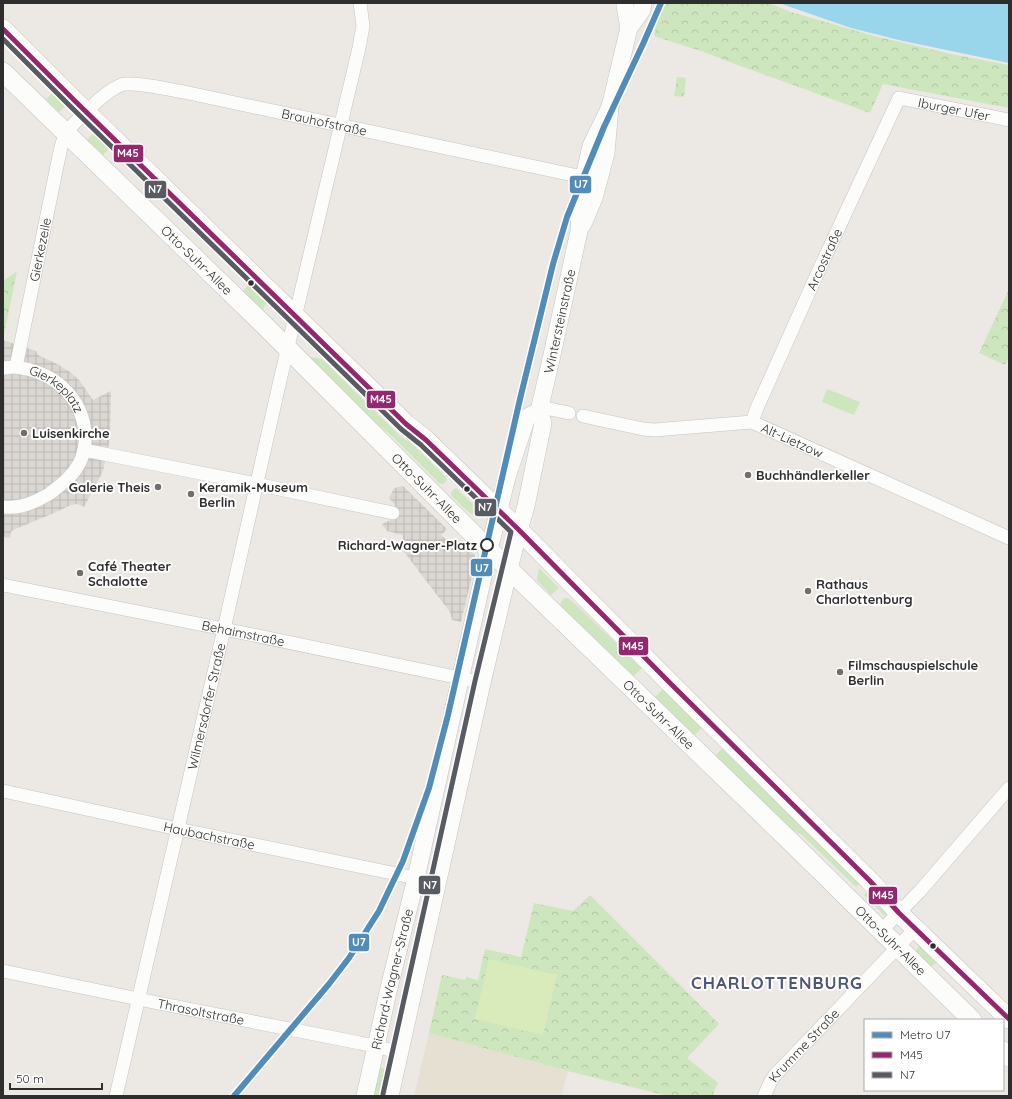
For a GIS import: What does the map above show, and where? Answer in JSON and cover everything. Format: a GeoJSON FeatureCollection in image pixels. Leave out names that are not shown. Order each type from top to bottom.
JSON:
{"type":"FeatureCollection","features":[{"type":"Feature","properties":{"kind":"main road","name":"Otto-Suhr-Allee"},"geometry":{"type":"LineString","coordinates":[[3,29],[406,424],[426,440],[499,510],[671,684],[1009,1019]]}},
{"type":"Feature","properties":{"kind":"main road","name":"Otto-Suhr-Allee"},"geometry":{"type":"LineString","coordinates":[[3,72],[288,349],[489,550],[971,1019]]}},
{"type":"Feature","properties":{"kind":"street","name":"Wilmersdorfer Straße"},"geometry":{"type":"LineString","coordinates":[[116,1096],[256,484],[359,48],[363,26],[360,3]]}},
{"type":"Feature","properties":{"kind":"street","name":"Wintersteinstraße"},"geometry":{"type":"LineString","coordinates":[[626,3],[625,6],[629,28]]}},
{"type":"Feature","properties":{"kind":"street","name":"Wintersteinstraße"},"geometry":{"type":"LineString","coordinates":[[519,530],[526,506],[543,423],[539,409],[579,231],[594,198],[592,179],[607,149],[610,106],[629,28],[642,10],[643,3]]}},
{"type":"Feature","properties":{"kind":"street","name":"Brauhofstraße"},"geometry":{"type":"LineString","coordinates":[[66,133],[102,97],[120,85],[146,85],[592,179]]}},
{"type":"Feature","properties":{"kind":"street","name":"Iburger Ufer"},"geometry":{"type":"LineString","coordinates":[[899,98],[1009,120]]}},
{"type":"Feature","properties":{"kind":"street","name":"Arcostraße"},"geometry":{"type":"LineString","coordinates":[[752,422],[812,285],[899,98]]}},
{"type":"Feature","properties":{"kind":"street","name":"Gierkezeile"},"geometry":{"type":"LineString","coordinates":[[9,368],[66,133]]}},
{"type":"Feature","properties":{"kind":"street","name":"Gierkeplatz"},"geometry":{"type":"LineString","coordinates":[[3,507],[8,508],[30,504],[46,496],[63,484],[73,474],[80,463],[86,437],[80,411],[70,394],[53,380],[35,371],[9,368]]}},
{"type":"Feature","properties":{"kind":"street"},"geometry":{"type":"LineString","coordinates":[[499,510],[507,477],[527,417],[539,409],[569,413]]}},
{"type":"Feature","properties":{"kind":"street","name":"Alt-Lietzow"},"geometry":{"type":"LineString","coordinates":[[583,416],[654,430],[752,422],[1009,538]]}},
{"type":"Feature","properties":{"kind":"street"},"geometry":{"type":"LineString","coordinates":[[84,450],[393,513]]}},
{"type":"Feature","properties":{"kind":"street","name":"Richard-Wagner-Straße"},"geometry":{"type":"LineString","coordinates":[[365,1096],[499,510]]}},
{"type":"Feature","properties":{"kind":"street","name":"Richard-Wagner-Straße"},"geometry":{"type":"LineString","coordinates":[[390,1096],[482,683],[519,530]]}},
{"type":"Feature","properties":{"kind":"street","name":"Behaimstraße"},"geometry":{"type":"LineString","coordinates":[[3,585],[482,683]]}},
{"type":"Feature","properties":{"kind":"street"},"geometry":{"type":"LineString","coordinates":[[881,931],[920,891],[1009,788]]}},
{"type":"Feature","properties":{"kind":"street","name":"Haubachstraße"},"geometry":{"type":"LineString","coordinates":[[3,791],[416,878]]}},
{"type":"Feature","properties":{"kind":"street","name":"Krumme Straße"},"geometry":{"type":"LineString","coordinates":[[764,1096],[770,1081],[775,1075],[916,928]]}},
{"type":"Feature","properties":{"kind":"street","name":"Thrasoltstraße"},"geometry":{"type":"LineString","coordinates":[[3,971],[399,1052]]}},
{"type":"Feature","properties":{"kind":"shaded area"},"geometry":{"type":"Polygon","coordinates":[[[3,340],[36,351],[38,355],[70,372],[79,380],[93,400],[111,391],[110,438],[103,471],[84,507],[77,504],[71,505],[13,530],[10,538],[3,537],[3,340]]]}},
{"type":"Feature","properties":{"kind":"shaded area","name":"Richard-Wagner-Platz"},"geometry":{"type":"Polygon","coordinates":[[[403,486],[447,529],[441,535],[457,550],[463,544],[475,555],[475,564],[461,622],[452,620],[450,612],[401,548],[403,535],[387,531],[382,524],[391,520],[395,505],[389,498],[394,488],[403,486]]]}},
{"type":"Feature","properties":{"kind":"shaded area"},"geometry":{"type":"Polygon","coordinates":[[[429,1033],[568,1071],[561,1096],[414,1096],[429,1033]]]}},
{"type":"Feature","properties":{"kind":"green space"},"geometry":{"type":"Polygon","coordinates":[[[661,3],[769,3],[791,12],[874,36],[956,55],[1009,65],[1009,108],[883,84],[870,113],[704,52],[654,36],[661,3]]]}},
{"type":"Feature","properties":{"kind":"green space"},"geometry":{"type":"Polygon","coordinates":[[[677,77],[686,78],[684,97],[674,96],[677,77]]]}},
{"type":"Feature","properties":{"kind":"green space"},"geometry":{"type":"Polygon","coordinates":[[[54,91],[68,104],[59,112],[46,99],[54,91]]]}},
{"type":"Feature","properties":{"kind":"green space"},"geometry":{"type":"Polygon","coordinates":[[[96,130],[112,146],[103,155],[87,140],[96,130]]]}},
{"type":"Feature","properties":{"kind":"green space"},"geometry":{"type":"Polygon","coordinates":[[[17,271],[3,340],[3,281],[17,271]]]}},
{"type":"Feature","properties":{"kind":"green space"},"geometry":{"type":"Polygon","coordinates":[[[250,283],[268,301],[261,312],[241,293],[250,283]]]}},
{"type":"Feature","properties":{"kind":"green space"},"geometry":{"type":"Polygon","coordinates":[[[1009,289],[1009,357],[1005,365],[979,353],[1009,289]]]}},
{"type":"Feature","properties":{"kind":"green space"},"geometry":{"type":"Polygon","coordinates":[[[310,358],[322,359],[402,438],[410,442],[446,477],[445,483],[439,483],[394,438],[351,401],[310,358]]]}},
{"type":"Feature","properties":{"kind":"green space"},"geometry":{"type":"Polygon","coordinates":[[[827,389],[860,402],[854,415],[822,402],[827,389]]]}},
{"type":"Feature","properties":{"kind":"green space"},"geometry":{"type":"Polygon","coordinates":[[[456,488],[483,515],[478,516],[470,513],[451,495],[456,488]]]}},
{"type":"Feature","properties":{"kind":"green space"},"geometry":{"type":"Polygon","coordinates":[[[539,568],[559,588],[551,595],[537,580],[539,568]]]}},
{"type":"Feature","properties":{"kind":"green space"},"geometry":{"type":"Polygon","coordinates":[[[566,598],[574,603],[642,668],[634,676],[561,607],[560,604],[563,599],[566,598]]]}},
{"type":"Feature","properties":{"kind":"green space"},"geometry":{"type":"Polygon","coordinates":[[[663,689],[702,727],[694,736],[655,697],[663,689]]]}},
{"type":"Feature","properties":{"kind":"green space"},"geometry":{"type":"Polygon","coordinates":[[[723,748],[860,883],[856,887],[802,835],[785,826],[715,756],[723,748]]]}},
{"type":"Feature","properties":{"kind":"green space"},"geometry":{"type":"Polygon","coordinates":[[[868,891],[888,911],[885,916],[864,895],[868,891]]]}},
{"type":"Feature","properties":{"kind":"green space"},"geometry":{"type":"Polygon","coordinates":[[[590,895],[719,1024],[687,1058],[718,1083],[712,1096],[668,1096],[568,1071],[429,1033],[442,975],[465,980],[466,977],[478,980],[485,949],[521,957],[534,903],[573,911],[590,895]]]}},
{"type":"Feature","properties":{"kind":"green space"},"geometry":{"type":"Polygon","coordinates":[[[921,943],[939,960],[930,968],[914,953],[921,943]]]}},
{"type":"Feature","properties":{"kind":"green space"},"geometry":{"type":"Polygon","coordinates":[[[489,959],[557,975],[543,1035],[475,1019],[489,959]]]}},
{"type":"Feature","properties":{"kind":"green space"},"geometry":{"type":"Polygon","coordinates":[[[380,1068],[389,1070],[384,1096],[373,1096],[380,1068]]]}},
{"type":"Feature","properties":{"kind":"water"},"geometry":{"type":"Polygon","coordinates":[[[779,3],[1009,3],[1009,63],[903,41],[851,28],[779,3]]]}},
{"type":"Feature","properties":{"kind":"metro line","name":"U7"},"geometry":{"type":"LineString","coordinates":[[234,1096],[329,984],[349,958],[379,911],[403,861],[429,788],[448,715],[520,399],[553,264],[567,217],[604,127],[661,3]]}},
{"type":"Feature","properties":{"kind":"transit line","name":"M45"},"geometry":{"type":"LineString","coordinates":[[3,29],[406,424],[426,440],[519,530],[671,684],[870,881],[899,913],[1009,1019]]}},
{"type":"Feature","properties":{"kind":"transit line","name":"N7"},"geometry":{"type":"LineString","coordinates":[[3,39],[401,429],[421,445],[511,532],[475,681],[383,1094]]}},
{"type":"Feature","properties":{"kind":"place","name":"Luisenkirche"},"geometry":{"type":"Point","coordinates":[24,433]}},
{"type":"Feature","properties":{"kind":"place","name":"Buchhändlerkeller"},"geometry":{"type":"Point","coordinates":[748,475]}},
{"type":"Feature","properties":{"kind":"place","name":"Galerie Theis"},"geometry":{"type":"Point","coordinates":[158,487]}},
{"type":"Feature","properties":{"kind":"place","name":"Keramik-Museum Berlin"},"geometry":{"type":"Point","coordinates":[191,494]}},
{"type":"Feature","properties":{"kind":"place","name":"Richard-Wagner-Platz"},"geometry":{"type":"Point","coordinates":[487,545]}},
{"type":"Feature","properties":{"kind":"place","name":"Café Theater Schalotte"},"geometry":{"type":"Point","coordinates":[80,573]}},
{"type":"Feature","properties":{"kind":"place","name":"Rathaus Charlottenburg"},"geometry":{"type":"Point","coordinates":[808,591]}},
{"type":"Feature","properties":{"kind":"place","name":"Filmschauspielschule Berlin"},"geometry":{"type":"Point","coordinates":[840,672]}},
{"type":"Feature","properties":{"kind":"district","name":"CHARLOTTENBURG"},"geometry":{"type":"Point","coordinates":[777,982]}}]}
